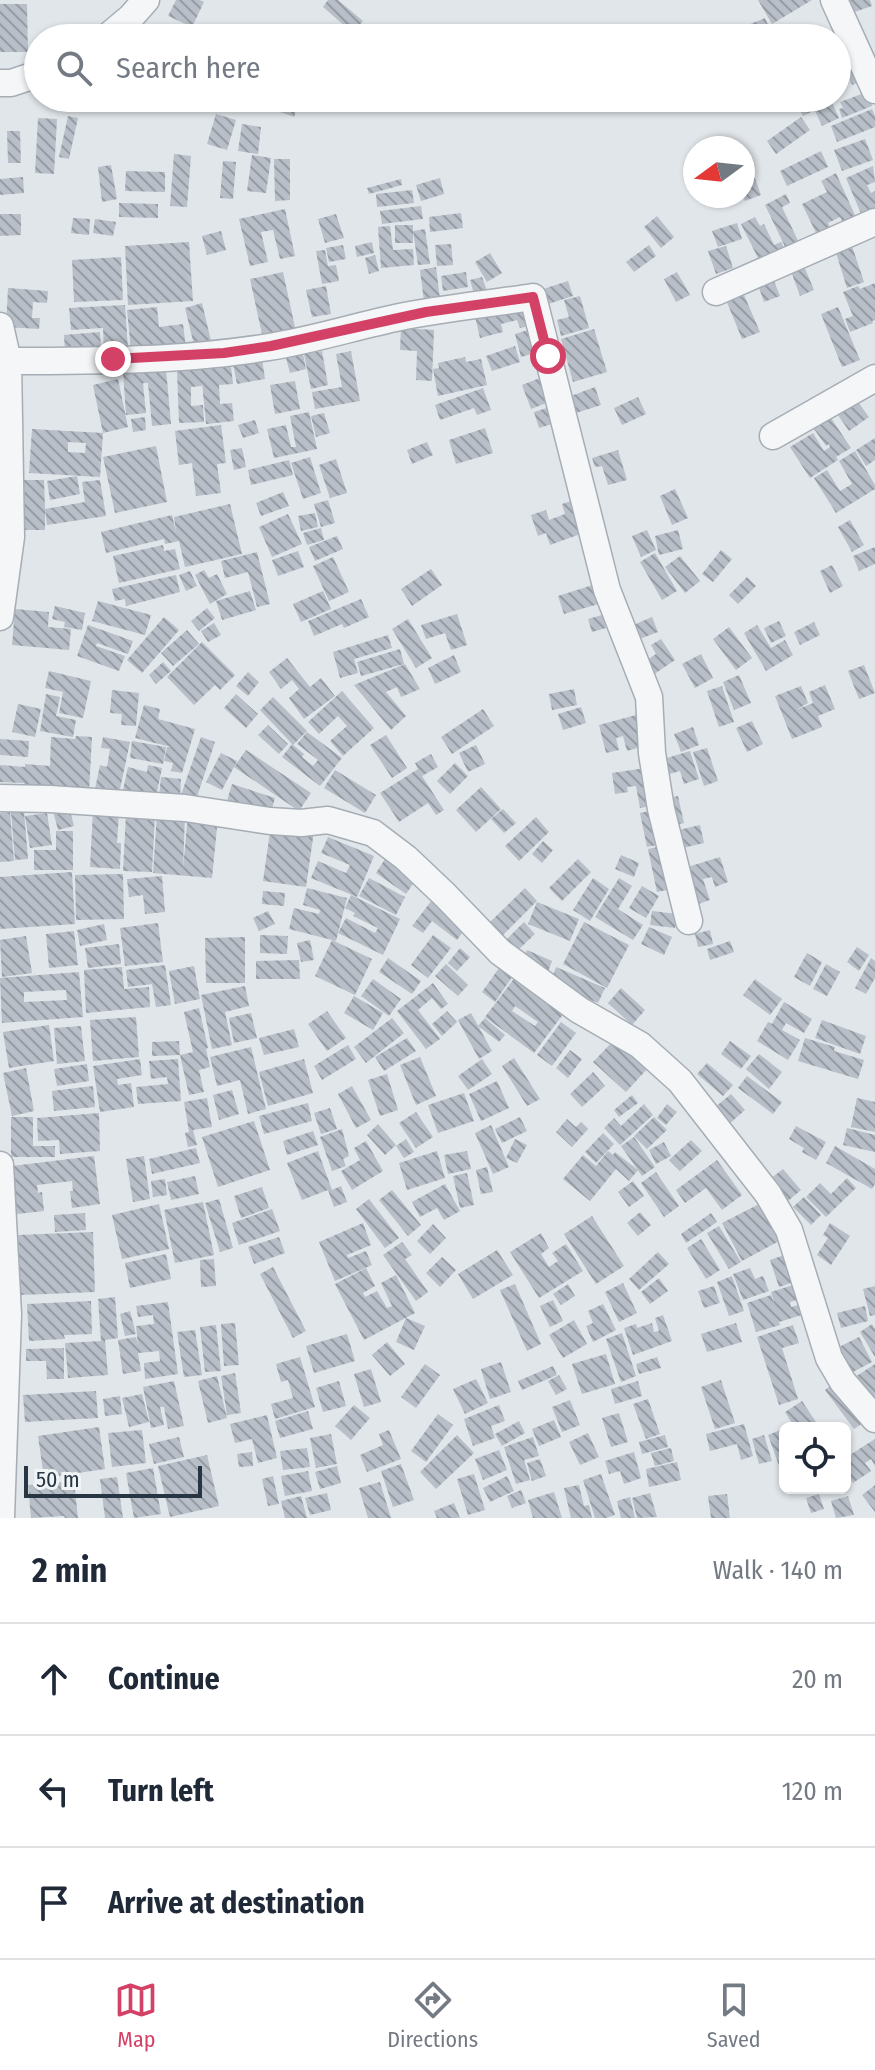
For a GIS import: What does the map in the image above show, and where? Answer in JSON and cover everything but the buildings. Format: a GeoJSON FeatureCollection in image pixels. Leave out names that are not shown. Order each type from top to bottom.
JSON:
{"type":"FeatureCollection","features":[{"type":"Feature","properties":{"kind":"street"},"geometry":{"type":"LineString","coordinates":[[123,24],[146,0]]}},
{"type":"Feature","properties":{"kind":"street"},"geometry":{"type":"LineString","coordinates":[[834,0],[845,24]]}},
{"type":"Feature","properties":{"kind":"street"},"geometry":{"type":"LineString","coordinates":[[851,37],[875,90]]}},
{"type":"Feature","properties":{"kind":"street"},"geometry":{"type":"LineString","coordinates":[[0,83],[24,79]]}},
{"type":"Feature","properties":{"kind":"street"},"geometry":{"type":"LineString","coordinates":[[716,292],[875,222]]}},
{"type":"Feature","properties":{"kind":"street"},"geometry":{"type":"LineString","coordinates":[[8,361],[224,353],[450,308],[533,297],[607,590],[649,697],[652,753],[661,809],[689,921]]}},
{"type":"Feature","properties":{"kind":"street"},"geometry":{"type":"LineString","coordinates":[[0,326],[8,361],[11,537],[0,617]]}},
{"type":"Feature","properties":{"kind":"street"},"geometry":{"type":"LineString","coordinates":[[773,436],[875,378]]}},
{"type":"Feature","properties":{"kind":"street"},"geometry":{"type":"LineString","coordinates":[[0,798],[185,808],[270,821],[301,823],[328,820],[373,833],[406,858],[500,952],[579,1010],[640,1045],[680,1081],[768,1194],[789,1230],[829,1358],[843,1382],[875,1419]]}},
{"type":"Feature","properties":{"kind":"street"},"geometry":{"type":"LineString","coordinates":[[0,1165],[8,1314],[1,1518]]}},
{"type":"Feature","properties":{"kind":"route"},"geometry":{"type":"LineString","coordinates":[[113,359],[224,353],[271,346],[426,312],[533,297],[548,356]]}}]}
